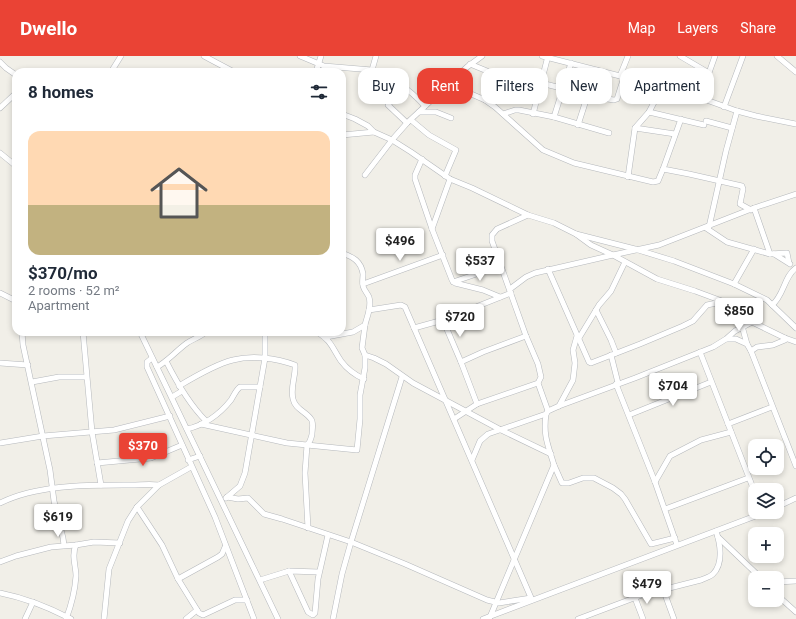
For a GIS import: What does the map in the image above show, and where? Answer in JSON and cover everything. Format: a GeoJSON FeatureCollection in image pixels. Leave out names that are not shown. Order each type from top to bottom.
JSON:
{"type":"FeatureCollection","features":[{"type":"Feature","properties":{"kind":"street"},"geometry":{"type":"LineString","coordinates":[[113,68],[120,56]]}},
{"type":"Feature","properties":{"kind":"street"},"geometry":{"type":"LineString","coordinates":[[204,56],[226,68]]}},
{"type":"Feature","properties":{"kind":"street"},"geometry":{"type":"LineString","coordinates":[[300,56],[324,66],[358,69]]}},
{"type":"Feature","properties":{"kind":"street"},"geometry":{"type":"LineString","coordinates":[[317,68],[321,56]]}},
{"type":"Feature","properties":{"kind":"street"},"geometry":{"type":"LineString","coordinates":[[373,68],[376,56]]}},
{"type":"Feature","properties":{"kind":"street"},"geometry":{"type":"LineString","coordinates":[[466,68],[481,56]]}},
{"type":"Feature","properties":{"kind":"street"},"geometry":{"type":"LineString","coordinates":[[544,68],[546,56],[589,68]]}},
{"type":"Feature","properties":{"kind":"street"},"geometry":{"type":"LineString","coordinates":[[625,68],[628,56]]}},
{"type":"Feature","properties":{"kind":"street"},"geometry":{"type":"LineString","coordinates":[[680,56],[700,68]]}},
{"type":"Feature","properties":{"kind":"street"},"geometry":{"type":"LineString","coordinates":[[711,68],[716,56]]}},
{"type":"Feature","properties":{"kind":"street"},"geometry":{"type":"LineString","coordinates":[[724,107],[742,56]]}},
{"type":"Feature","properties":{"kind":"street"},"geometry":{"type":"LineString","coordinates":[[777,56],[796,72]]}},
{"type":"Feature","properties":{"kind":"street"},"geometry":{"type":"LineString","coordinates":[[0,62],[12,72]]}},
{"type":"Feature","properties":{"kind":"street"},"geometry":{"type":"LineString","coordinates":[[569,68],[571,63]]}},
{"type":"Feature","properties":{"kind":"street"},"geometry":{"type":"LineString","coordinates":[[470,64],[481,69]]}},
{"type":"Feature","properties":{"kind":"street"},"geometry":{"type":"LineString","coordinates":[[612,99],[616,100],[620,85]]}},
{"type":"Feature","properties":{"kind":"street"},"geometry":{"type":"LineString","coordinates":[[366,175],[392,140],[425,106],[409,91]]}},
{"type":"Feature","properties":{"kind":"street"},"geometry":{"type":"LineString","coordinates":[[0,108],[12,97]]}},
{"type":"Feature","properties":{"kind":"street"},"geometry":{"type":"LineString","coordinates":[[714,103],[756,116],[796,124]]}},
{"type":"Feature","properties":{"kind":"street"},"geometry":{"type":"LineString","coordinates":[[389,104],[388,105],[409,122],[456,150],[432,229]]}},
{"type":"Feature","properties":{"kind":"street"},"geometry":{"type":"LineString","coordinates":[[490,104],[538,147],[550,154],[574,163],[628,177],[656,182],[658,181],[663,169],[681,119]]}},
{"type":"Feature","properties":{"kind":"street"},"geometry":{"type":"LineString","coordinates":[[533,114],[536,104]]}},
{"type":"Feature","properties":{"kind":"street"},"geometry":{"type":"LineString","coordinates":[[554,117],[558,104]]}},
{"type":"Feature","properties":{"kind":"street"},"geometry":{"type":"LineString","coordinates":[[578,125],[586,104]]}},
{"type":"Feature","properties":{"kind":"street"},"geometry":{"type":"LineString","coordinates":[[628,177],[635,128],[650,112],[654,104]]}},
{"type":"Feature","properties":{"kind":"street"},"geometry":{"type":"LineString","coordinates":[[503,114],[517,110],[554,117],[609,134]]}},
{"type":"Feature","properties":{"kind":"street"},"geometry":{"type":"LineString","coordinates":[[707,227],[737,111]]}},
{"type":"Feature","properties":{"kind":"street"},"geometry":{"type":"LineString","coordinates":[[419,112],[436,112],[451,118]]}},
{"type":"Feature","properties":{"kind":"street"},"geometry":{"type":"LineString","coordinates":[[650,112],[732,128]]}},
{"type":"Feature","properties":{"kind":"street"},"geometry":{"type":"LineString","coordinates":[[346,116],[368,126],[374,132],[392,140],[422,159],[447,178],[472,188],[528,215],[554,223],[576,234],[591,245],[657,279],[722,302],[741,312],[752,322],[796,342]]}},
{"type":"Feature","properties":{"kind":"street"},"geometry":{"type":"LineString","coordinates":[[635,128],[675,134]]}},
{"type":"Feature","properties":{"kind":"street"},"geometry":{"type":"LineString","coordinates":[[346,135],[374,132]]}},
{"type":"Feature","properties":{"kind":"street"},"geometry":{"type":"LineString","coordinates":[[0,152],[12,162]]}},
{"type":"Feature","properties":{"kind":"street"},"geometry":{"type":"LineString","coordinates":[[422,159],[415,175],[415,179],[432,229],[453,282]]}},
{"type":"Feature","properties":{"kind":"street"},"geometry":{"type":"LineString","coordinates":[[663,169],[720,180],[743,187],[740,204],[753,209],[772,254]]}},
{"type":"Feature","properties":{"kind":"street"},"geometry":{"type":"LineString","coordinates":[[414,328],[443,320],[500,297],[510,291],[526,277],[548,269],[659,245],[796,194]]}},
{"type":"Feature","properties":{"kind":"street"},"geometry":{"type":"LineString","coordinates":[[528,215],[497,229],[494,232],[492,241],[541,375],[538,383],[547,412],[544,426],[545,437],[554,465],[562,483],[569,483],[583,478],[594,478],[603,482],[621,494],[651,544],[674,538]]}},
{"type":"Feature","properties":{"kind":"street"},"geometry":{"type":"LineString","coordinates":[[707,227],[724,241],[772,254],[787,253],[789,263],[796,268],[791,272],[777,301],[772,305]]}},
{"type":"Feature","properties":{"kind":"street"},"geometry":{"type":"LineString","coordinates":[[576,234],[635,249],[704,272],[734,284],[767,300],[796,328]]}},
{"type":"Feature","properties":{"kind":"street"},"geometry":{"type":"LineString","coordinates":[[734,284],[754,249]]}},
{"type":"Feature","properties":{"kind":"street"},"geometry":{"type":"LineString","coordinates":[[201,424],[287,443],[357,450],[360,418],[360,395],[366,363],[362,348],[365,325],[369,310],[369,297],[363,284],[362,272],[357,261],[353,257],[346,254]]}},
{"type":"Feature","properties":{"kind":"street"},"geometry":{"type":"LineString","coordinates":[[363,284],[443,255]]}},
{"type":"Feature","properties":{"kind":"street"},"geometry":{"type":"LineString","coordinates":[[559,406],[573,380],[573,350],[578,337],[611,291],[625,262]]}},
{"type":"Feature","properties":{"kind":"street"},"geometry":{"type":"LineString","coordinates":[[453,282],[500,266]]}},
{"type":"Feature","properties":{"kind":"street"},"geometry":{"type":"LineString","coordinates":[[548,269],[589,362],[594,362],[610,356],[693,321],[707,305],[722,302]]}},
{"type":"Feature","properties":{"kind":"street"},"geometry":{"type":"LineString","coordinates":[[453,282],[483,290],[500,297]]}},
{"type":"Feature","properties":{"kind":"street"},"geometry":{"type":"LineString","coordinates":[[0,293],[12,299]]}},
{"type":"Feature","properties":{"kind":"street"},"geometry":{"type":"LineString","coordinates":[[369,310],[387,306],[403,305],[532,599]]}},
{"type":"Feature","properties":{"kind":"street"},"geometry":{"type":"LineString","coordinates":[[596,310],[616,353]]}},
{"type":"Feature","properties":{"kind":"street"},"geometry":{"type":"LineString","coordinates":[[443,320],[477,404]]}},
{"type":"Feature","properties":{"kind":"street"},"geometry":{"type":"LineString","coordinates":[[472,460],[482,438],[488,434],[713,347],[742,326],[752,322]]}},
{"type":"Feature","properties":{"kind":"street"},"geometry":{"type":"LineString","coordinates":[[346,334],[356,331],[365,325]]}},
{"type":"Feature","properties":{"kind":"street"},"geometry":{"type":"LineString","coordinates":[[742,326],[747,344],[796,466]]}},
{"type":"Feature","properties":{"kind":"street"},"geometry":{"type":"LineString","coordinates":[[23,336],[64,546]]}},
{"type":"Feature","properties":{"kind":"street"},"geometry":{"type":"LineString","coordinates":[[83,336],[92,432],[101,485]]}},
{"type":"Feature","properties":{"kind":"street"},"geometry":{"type":"LineString","coordinates":[[142,336],[186,429],[224,498],[278,619]]}},
{"type":"Feature","properties":{"kind":"street"},"geometry":{"type":"LineString","coordinates":[[157,367],[188,342],[201,336]]}},
{"type":"Feature","properties":{"kind":"street"},"geometry":{"type":"LineString","coordinates":[[224,498],[240,486],[245,473],[265,358],[265,336]]}},
{"type":"Feature","properties":{"kind":"street"},"geometry":{"type":"LineString","coordinates":[[332,336],[326,337],[348,368],[364,379]]}},
{"type":"Feature","properties":{"kind":"street"},"geometry":{"type":"LineString","coordinates":[[461,362],[526,336]]}},
{"type":"Feature","properties":{"kind":"street"},"geometry":{"type":"LineString","coordinates":[[751,351],[761,346],[785,340],[785,338]]}},
{"type":"Feature","properties":{"kind":"street"},"geometry":{"type":"LineString","coordinates":[[726,339],[736,340],[747,344]]}},
{"type":"Feature","properties":{"kind":"street"},"geometry":{"type":"LineString","coordinates":[[700,352],[750,483]]}},
{"type":"Feature","properties":{"kind":"street"},"geometry":{"type":"LineString","coordinates":[[365,355],[386,364],[402,377],[465,411],[551,454]]}},
{"type":"Feature","properties":{"kind":"street"},"geometry":{"type":"LineString","coordinates":[[610,356],[617,384],[655,482],[677,545]]}},
{"type":"Feature","properties":{"kind":"street"},"geometry":{"type":"LineString","coordinates":[[152,358],[147,362],[147,367],[170,416],[191,467],[215,517],[225,547],[254,619]]}},
{"type":"Feature","properties":{"kind":"street"},"geometry":{"type":"LineString","coordinates":[[179,386],[200,374],[232,360],[265,358],[294,365],[292,389],[294,404],[312,419],[313,422],[311,440],[307,445],[305,473],[308,528]]}},
{"type":"Feature","properties":{"kind":"street"},"geometry":{"type":"LineString","coordinates":[[166,361],[182,391],[190,403],[206,421]]}},
{"type":"Feature","properties":{"kind":"street"},"geometry":{"type":"LineString","coordinates":[[0,363],[28,365]]}},
{"type":"Feature","properties":{"kind":"street"},"geometry":{"type":"LineString","coordinates":[[32,382],[59,377],[86,377]]}},
{"type":"Feature","properties":{"kind":"street"},"geometry":{"type":"LineString","coordinates":[[333,619],[342,574],[351,542],[402,377]]}},
{"type":"Feature","properties":{"kind":"street"},"geometry":{"type":"LineString","coordinates":[[629,415],[711,382]]}},
{"type":"Feature","properties":{"kind":"street"},"geometry":{"type":"LineString","coordinates":[[454,419],[477,404],[538,383]]}},
{"type":"Feature","properties":{"kind":"street"},"geometry":{"type":"LineString","coordinates":[[186,429],[201,424],[222,410],[240,386],[260,387]]}},
{"type":"Feature","properties":{"kind":"street"},"geometry":{"type":"LineString","coordinates":[[165,406],[182,391]]}},
{"type":"Feature","properties":{"kind":"street"},"geometry":{"type":"LineString","coordinates":[[728,424],[772,407]]}},
{"type":"Feature","properties":{"kind":"street"},"geometry":{"type":"LineString","coordinates":[[0,443],[43,436],[126,428],[170,416]]}},
{"type":"Feature","properties":{"kind":"street"},"geometry":{"type":"LineString","coordinates":[[655,482],[670,456],[701,440],[731,432]]}},
{"type":"Feature","properties":{"kind":"street"},"geometry":{"type":"LineString","coordinates":[[787,444],[796,453]]}},
{"type":"Feature","properties":{"kind":"street"},"geometry":{"type":"LineString","coordinates":[[97,463],[151,458],[182,445]]}},
{"type":"Feature","properties":{"kind":"street"},"geometry":{"type":"LineString","coordinates":[[188,460],[200,456]]}},
{"type":"Feature","properties":{"kind":"street"},"geometry":{"type":"LineString","coordinates":[[490,618],[554,465]]}},
{"type":"Feature","properties":{"kind":"street"},"geometry":{"type":"LineString","coordinates":[[104,619],[110,569],[128,521],[137,507],[159,485],[191,467]]}},
{"type":"Feature","properties":{"kind":"street"},"geometry":{"type":"LineString","coordinates":[[665,509],[748,478]]}},
{"type":"Feature","properties":{"kind":"street"},"geometry":{"type":"LineString","coordinates":[[0,503],[26,493],[52,488],[101,485],[159,485]]}},
{"type":"Feature","properties":{"kind":"street"},"geometry":{"type":"LineString","coordinates":[[224,498],[248,498],[264,514],[351,542],[496,603],[532,599]]}},
{"type":"Feature","properties":{"kind":"street"},"geometry":{"type":"LineString","coordinates":[[784,504],[796,498]]}},
{"type":"Feature","properties":{"kind":"street"},"geometry":{"type":"LineString","coordinates":[[137,507],[162,545],[178,579],[199,613],[203,614],[234,600],[247,600]]}},
{"type":"Feature","properties":{"kind":"street"},"geometry":{"type":"LineString","coordinates":[[483,619],[490,618],[532,599],[748,518]]}},
{"type":"Feature","properties":{"kind":"street"},"geometry":{"type":"LineString","coordinates":[[578,619],[663,589],[701,580],[714,573],[720,555],[716,531]]}},
{"type":"Feature","properties":{"kind":"street"},"geometry":{"type":"LineString","coordinates":[[289,571],[308,612],[313,615],[315,613],[319,572],[328,535]]}},
{"type":"Feature","properties":{"kind":"street"},"geometry":{"type":"LineString","coordinates":[[718,537],[754,571]]}},
{"type":"Feature","properties":{"kind":"street"},"geometry":{"type":"LineString","coordinates":[[0,562],[16,556],[51,547],[94,542],[120,542]]}},
{"type":"Feature","properties":{"kind":"street"},"geometry":{"type":"LineString","coordinates":[[0,593],[22,597],[68,618],[75,585],[76,569],[74,552],[76,545]]}},
{"type":"Feature","properties":{"kind":"street"},"geometry":{"type":"LineString","coordinates":[[178,579],[218,557],[222,554],[225,547]]}},
{"type":"Feature","properties":{"kind":"street"},"geometry":{"type":"LineString","coordinates":[[260,580],[289,571],[319,572]]}},
{"type":"Feature","properties":{"kind":"street"},"geometry":{"type":"LineString","coordinates":[[784,582],[796,582]]}},
{"type":"Feature","properties":{"kind":"street"},"geometry":{"type":"LineString","coordinates":[[663,589],[674,619]]}},
{"type":"Feature","properties":{"kind":"street"},"geometry":{"type":"LineString","coordinates":[[635,598],[643,619]]}},
{"type":"Feature","properties":{"kind":"street"},"geometry":{"type":"LineString","coordinates":[[784,601],[796,612]]}},
{"type":"Feature","properties":{"kind":"street"},"geometry":{"type":"LineString","coordinates":[[25,619],[33,602]]}},
{"type":"Feature","properties":{"kind":"street"},"geometry":{"type":"LineString","coordinates":[[186,619],[197,610]]}}]}
